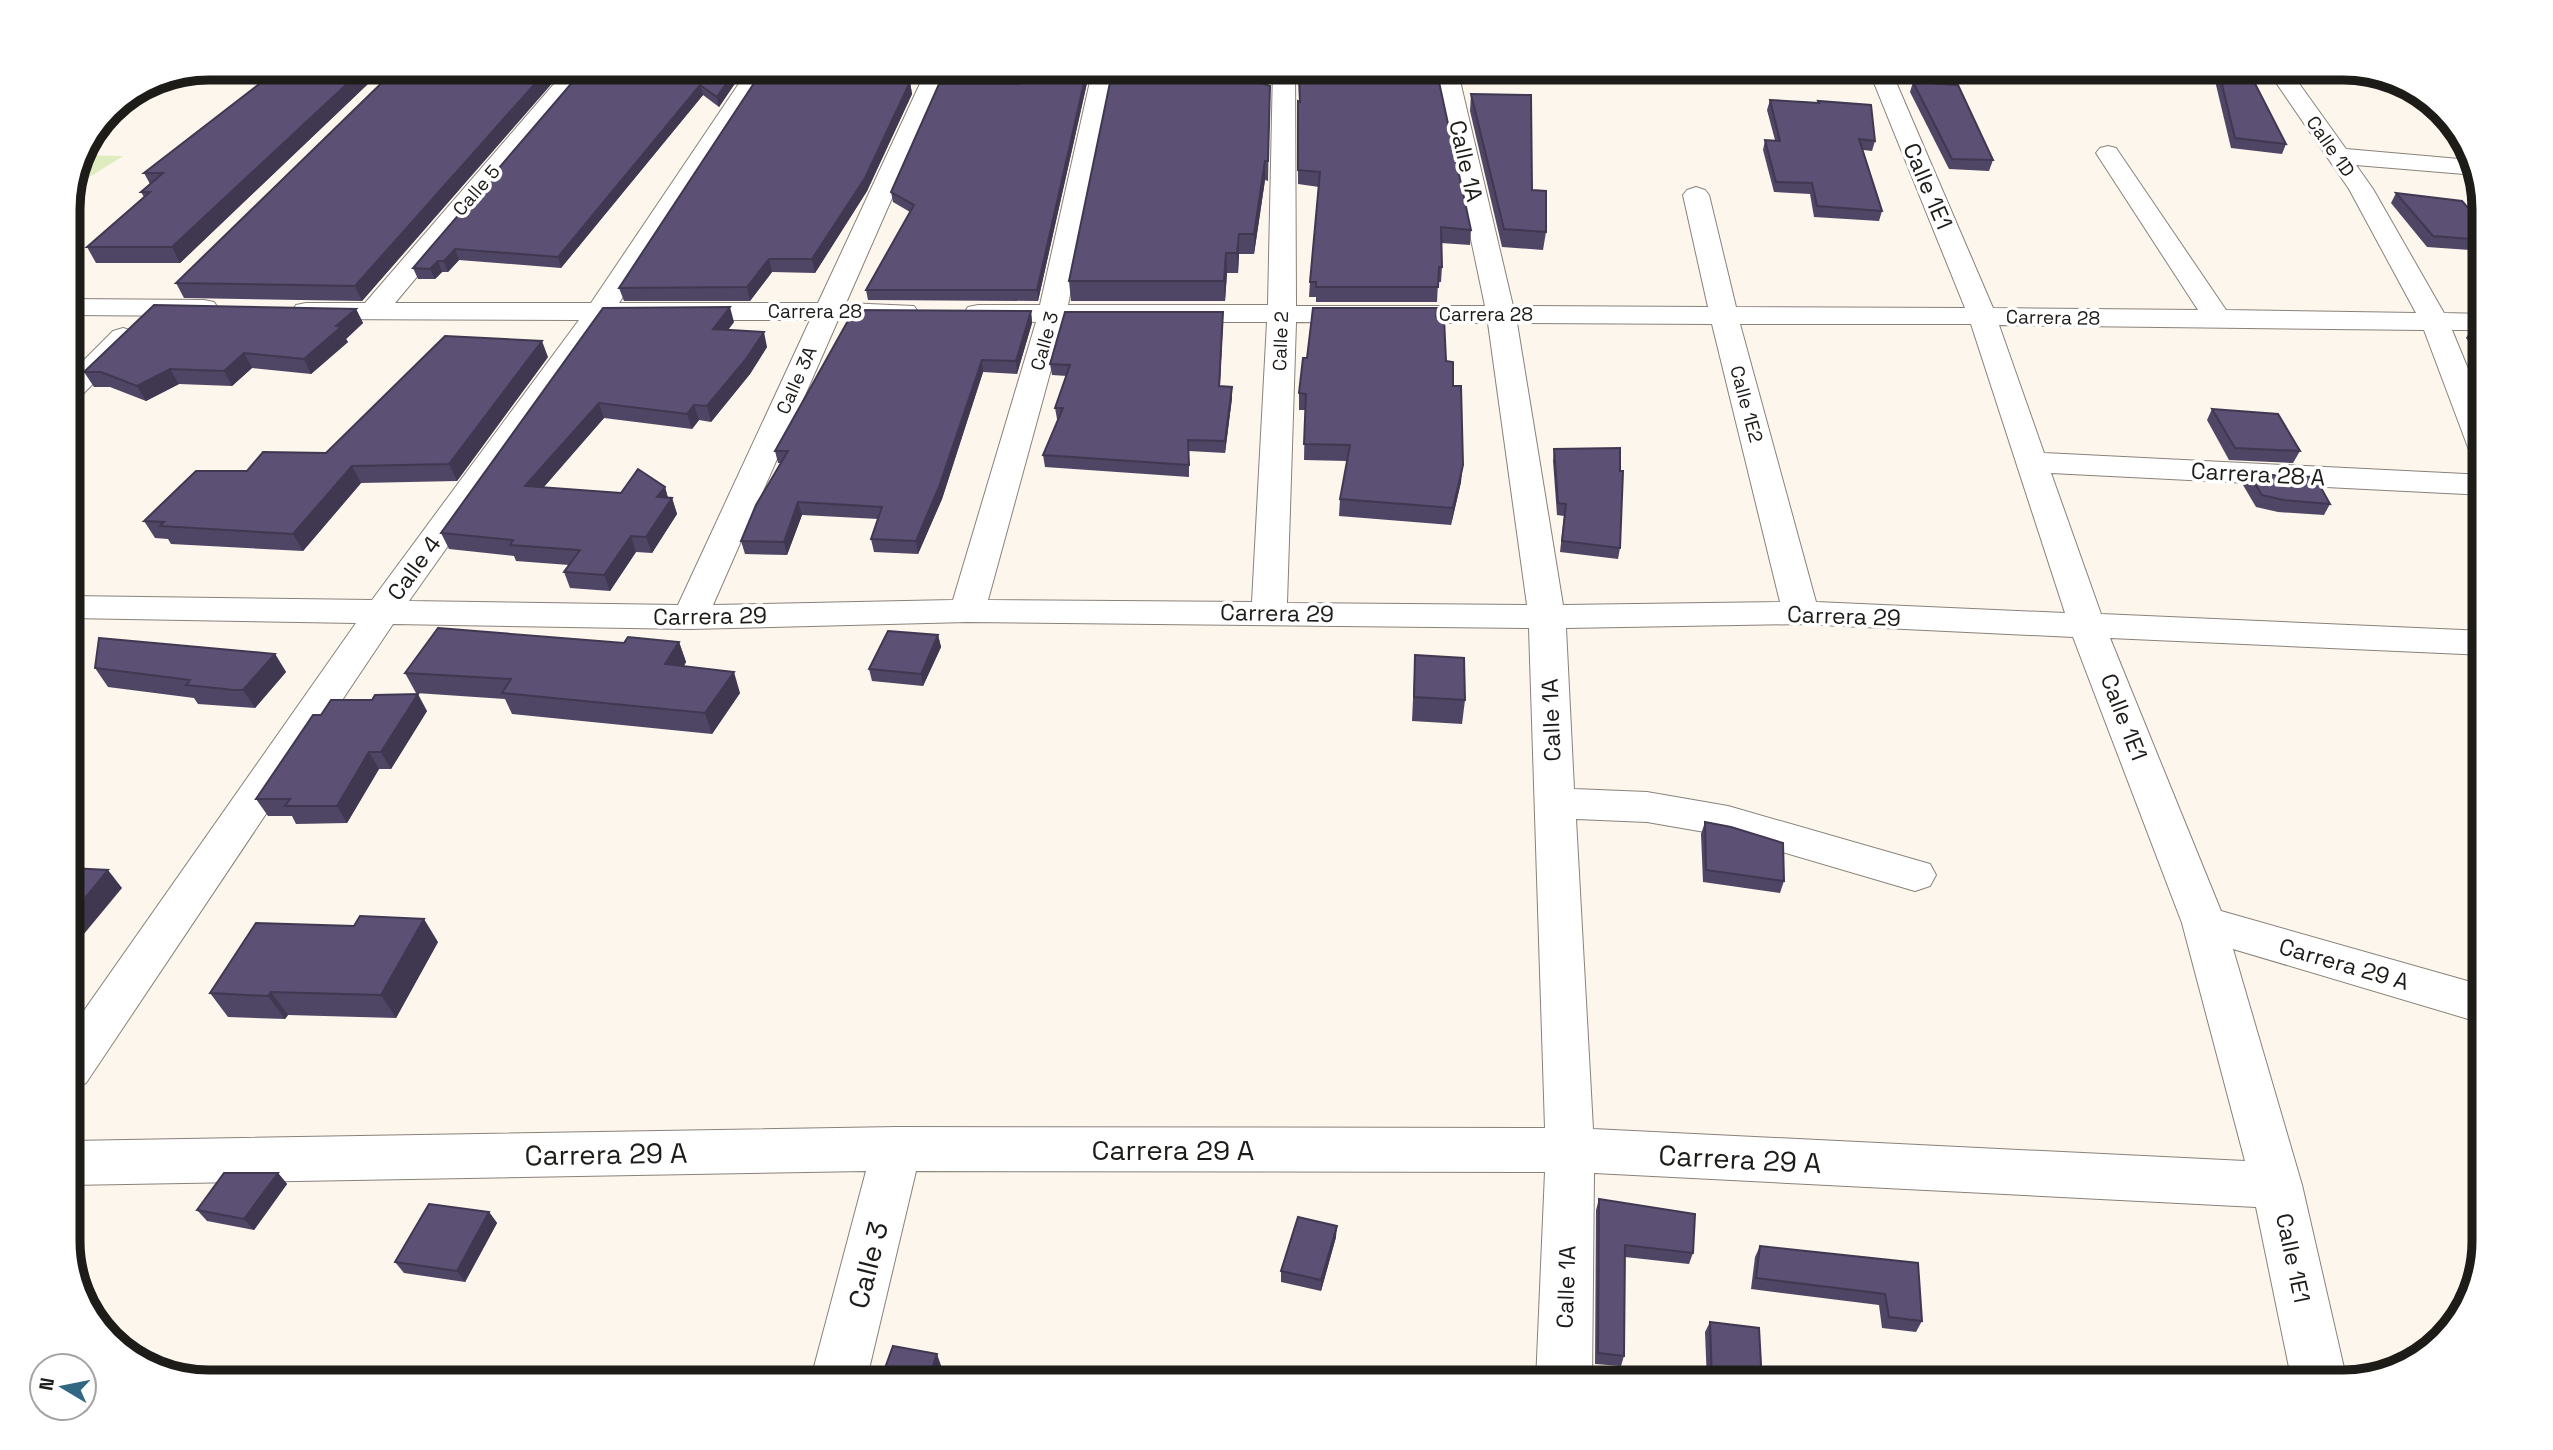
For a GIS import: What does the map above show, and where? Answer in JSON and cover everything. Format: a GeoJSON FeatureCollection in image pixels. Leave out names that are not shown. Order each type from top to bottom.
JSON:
{"type":"FeatureCollection","features":[{"type":"Feature","properties":{"kind":"street","name":"Calle 2"},"geometry":{"type":"LineString","coordinates":[[1269,613],[1282,314],[1284,80]]}},
{"type":"Feature","properties":{"kind":"street","name":"Calle 1A"},"geometry":{"type":"LineString","coordinates":[[1449,80],[1502,314],[1547,617],[1570,1150],[1564,1370]]}},
{"type":"Feature","properties":{"kind":"street","name":"Calle 1E1"},"geometry":{"type":"LineString","coordinates":[[1884,80],[1982,316],[2087,625],[2204,923],[2277,1185],[2317,1370]]}},
{"type":"Feature","properties":{"kind":"street","name":"Calle 1D"},"geometry":{"type":"LineString","coordinates":[[2285,80],[2361,189],[2435,322],[2472,419]]}},
{"type":"Feature","properties":{"kind":"street"},"geometry":{"type":"LineString","coordinates":[[368,100],[388,81]]}},
{"type":"Feature","properties":{"kind":"street","name":"Calle 5"},"geometry":{"type":"LineString","coordinates":[[372,313],[570,81]]}},
{"type":"Feature","properties":{"kind":"street","name":"Calle 4"},"geometry":{"type":"LineString","coordinates":[[81,1052],[381,614],[600,311],[752,81]]}},
{"type":"Feature","properties":{"kind":"street","name":"Calle 3A"},"geometry":{"type":"LineString","coordinates":[[690,617],[933,81]]}},
{"type":"Feature","properties":{"kind":"street","name":"Calle 3"},"geometry":{"type":"LineString","coordinates":[[967,611],[1052,314],[1101,81]]}},
{"type":"Feature","properties":{"kind":"street"},"geometry":{"type":"LineString","coordinates":[[2108,153],[2218,319]]}},
{"type":"Feature","properties":{"kind":"street"},"geometry":{"type":"LineString","coordinates":[[2339,156],[2466,167]]}},
{"type":"Feature","properties":{"kind":"street","name":"Calle 1E2"},"geometry":{"type":"LineString","coordinates":[[1696,195],[1724,316],[1801,613]]}},
{"type":"Feature","properties":{"kind":"street"},"geometry":{"type":"LineString","coordinates":[[81,379],[185,279]]}},
{"type":"Feature","properties":{"kind":"street"},"geometry":{"type":"LineString","coordinates":[[81,307],[237,309]]}},
{"type":"Feature","properties":{"kind":"street","name":"Carrera 28"},"geometry":{"type":"LineString","coordinates":[[277,310],[372,313],[827,311],[1982,316],[2472,322]]}},
{"type":"Feature","properties":{"kind":"street","name":"Carrera 28 A"},"geometry":{"type":"LineString","coordinates":[[2032,462],[2472,484]]}},
{"type":"Feature","properties":{"kind":"street","name":"Carrera 29"},"geometry":{"type":"LineString","coordinates":[[81,607],[690,617],[967,611],[1547,617],[1801,613],[2472,642]]}},
{"type":"Feature","properties":{"kind":"street"},"geometry":{"type":"LineString","coordinates":[[1555,803],[1647,807],[1728,821],[1915,874]]}},
{"type":"Feature","properties":{"kind":"street","name":"Carrera 29 A"},"geometry":{"type":"LineString","coordinates":[[2204,923],[2472,1001]]}},
{"type":"Feature","properties":{"kind":"street","name":"Calle 3"},"geometry":{"type":"LineString","coordinates":[[841,1370],[897,1149]]}},
{"type":"Feature","properties":{"kind":"street","name":"Carrera 29 A"},"geometry":{"type":"LineString","coordinates":[[81,1163],[897,1149],[1570,1150],[2277,1185]]}},
{"type":"Feature","properties":{"kind":"green space"},"geometry":{"type":"Polygon","coordinates":[[[93,155],[123,156],[84,180],[93,155]]]}},
{"type":"Feature","properties":{"kind":"building"},"geometry":{"type":"Polygon","coordinates":[[[1299,80],[1439,80],[1471,230],[1441,227],[1442,267],[1439,267],[1438,287],[1316,287],[1316,282],[1310,282],[1320,172],[1298,170],[1298,101],[1300,102],[1299,80]]]}},
{"type":"Feature","properties":{"kind":"building"},"geometry":{"type":"Polygon","coordinates":[[[2221,80],[2253,80],[2286,144],[2235,138],[2221,80]]]}},
{"type":"Feature","properties":{"kind":"building"},"geometry":{"type":"Polygon","coordinates":[[[263,81],[350,81],[172,247],[87,247],[150,192],[141,192],[163,173],[144,173],[263,81]]]}},
{"type":"Feature","properties":{"kind":"building"},"geometry":{"type":"Polygon","coordinates":[[[384,81],[538,81],[355,286],[176,283],[384,81]]]}},
{"type":"Feature","properties":{"kind":"building"},"geometry":{"type":"Polygon","coordinates":[[[574,81],[728,81],[717,97],[700,85],[558,257],[455,249],[444,261],[438,261],[430,269],[413,268],[574,81]]]}},
{"type":"Feature","properties":{"kind":"building"},"geometry":{"type":"Polygon","coordinates":[[[756,81],[910,82],[865,178],[812,259],[769,259],[747,287],[619,288],[756,81]]]}},
{"type":"Feature","properties":{"kind":"building"},"geometry":{"type":"Polygon","coordinates":[[[1020,81],[1085,81],[1037,290],[866,290],[914,205],[891,192],[939,84],[1020,84],[1020,81]]]}},
{"type":"Feature","properties":{"kind":"building"},"geometry":{"type":"Polygon","coordinates":[[[1110,81],[1254,81],[1270,86],[1268,161],[1265,161],[1254,234],[1239,234],[1237,253],[1226,253],[1224,281],[1069,281],[1110,81]]]}},
{"type":"Feature","properties":{"kind":"building"},"geometry":{"type":"Polygon","coordinates":[[[1913,82],[1958,85],[1993,160],[1952,159],[1913,82]]]}},
{"type":"Feature","properties":{"kind":"building"},"geometry":{"type":"Polygon","coordinates":[[[1471,94],[1531,95],[1532,190],[1546,191],[1546,232],[1504,229],[1471,94]]]}},
{"type":"Feature","properties":{"kind":"building"},"geometry":{"type":"Polygon","coordinates":[[[1770,100],[1871,105],[1875,141],[1859,139],[1882,211],[1817,206],[1812,183],[1776,182],[1765,140],[1780,141],[1770,100]]]}},
{"type":"Feature","properties":{"kind":"building"},"geometry":{"type":"Polygon","coordinates":[[[2396,193],[2462,201],[2472,212],[2472,239],[2433,236],[2396,193]]]}},
{"type":"Feature","properties":{"kind":"building"},"geometry":{"type":"Polygon","coordinates":[[[154,305],[356,309],[336,326],[341,327],[304,359],[244,353],[224,371],[170,369],[137,386],[101,372],[84,372],[154,305]]]}},
{"type":"Feature","properties":{"kind":"building"},"geometry":{"type":"Polygon","coordinates":[[[730,307],[713,329],[764,332],[746,359],[707,406],[694,405],[687,414],[599,403],[525,486],[621,493],[638,469],[665,487],[657,497],[672,498],[646,537],[631,536],[604,575],[564,572],[580,550],[510,545],[513,540],[441,533],[603,308],[730,307]]]}},
{"type":"Feature","properties":{"kind":"building"},"geometry":{"type":"Polygon","coordinates":[[[1313,308],[1437,308],[1436,317],[1444,318],[1446,361],[1453,362],[1453,386],[1461,386],[1463,465],[1453,508],[1340,499],[1350,445],[1304,444],[1306,394],[1299,393],[1303,358],[1307,358],[1313,308]]]}},
{"type":"Feature","properties":{"kind":"building"},"geometry":{"type":"Polygon","coordinates":[[[854,310],[1031,311],[1016,361],[982,360],[939,487],[916,541],[871,539],[882,507],[798,502],[784,542],[741,541],[756,505],[788,451],[775,451],[854,310]]]}},
{"type":"Feature","properties":{"kind":"building"},"geometry":{"type":"Polygon","coordinates":[[[1065,312],[1223,312],[1219,386],[1232,387],[1225,441],[1188,440],[1189,465],[1043,455],[1063,408],[1055,408],[1070,365],[1050,364],[1065,312]]]}},
{"type":"Feature","properties":{"kind":"building"},"geometry":{"type":"Polygon","coordinates":[[[445,336],[542,341],[449,464],[352,466],[293,534],[160,526],[164,522],[144,521],[196,471],[247,471],[263,452],[326,453],[445,336]]]}},
{"type":"Feature","properties":{"kind":"building"},"geometry":{"type":"Polygon","coordinates":[[[2212,409],[2278,414],[2300,451],[2235,448],[2212,409]]]}},
{"type":"Feature","properties":{"kind":"building"},"geometry":{"type":"Polygon","coordinates":[[[1620,448],[1620,471],[1623,471],[1620,548],[1562,541],[1566,504],[1558,503],[1554,449],[1620,448]]]}},
{"type":"Feature","properties":{"kind":"building"},"geometry":{"type":"Polygon","coordinates":[[[2249,474],[2315,477],[2330,504],[2262,495],[2249,474]]]}},
{"type":"Feature","properties":{"kind":"building"},"geometry":{"type":"Polygon","coordinates":[[[438,628],[624,643],[628,637],[679,642],[665,664],[734,672],[705,713],[502,693],[511,679],[405,673],[438,628]]]}},
{"type":"Feature","properties":{"kind":"building"},"geometry":{"type":"Polygon","coordinates":[[[888,631],[938,635],[921,674],[869,669],[888,631]]]}},
{"type":"Feature","properties":{"kind":"building"},"geometry":{"type":"Polygon","coordinates":[[[99,638],[275,654],[243,690],[234,690],[186,685],[190,680],[95,668],[99,638]]]}},
{"type":"Feature","properties":{"kind":"building"},"geometry":{"type":"Polygon","coordinates":[[[1415,655],[1464,658],[1465,700],[1414,697],[1415,655]]]}},
{"type":"Feature","properties":{"kind":"building"},"geometry":{"type":"Polygon","coordinates":[[[418,694],[381,752],[369,752],[337,806],[285,806],[290,799],[256,799],[313,715],[321,715],[331,700],[372,700],[375,695],[418,694]]]}},
{"type":"Feature","properties":{"kind":"building"},"geometry":{"type":"Polygon","coordinates":[[[1705,822],[1783,843],[1784,881],[1706,870],[1705,822]]]}},
{"type":"Feature","properties":{"kind":"building"},"geometry":{"type":"Polygon","coordinates":[[[81,869],[108,870],[81,903],[81,869]]]}},
{"type":"Feature","properties":{"kind":"building"},"geometry":{"type":"Polygon","coordinates":[[[360,916],[424,919],[381,995],[271,992],[268,996],[210,993],[256,923],[354,926],[360,916]]]}},
{"type":"Feature","properties":{"kind":"building"},"geometry":{"type":"Polygon","coordinates":[[[224,1173],[278,1173],[244,1219],[197,1210],[224,1173]]]}},
{"type":"Feature","properties":{"kind":"building"},"geometry":{"type":"Polygon","coordinates":[[[1599,1199],[1695,1214],[1693,1253],[1625,1245],[1624,1356],[1598,1353],[1599,1199]]]}},
{"type":"Feature","properties":{"kind":"building"},"geometry":{"type":"Polygon","coordinates":[[[429,1204],[489,1212],[457,1271],[395,1262],[429,1204]]]}},
{"type":"Feature","properties":{"kind":"building"},"geometry":{"type":"Polygon","coordinates":[[[1298,1217],[1337,1226],[1321,1280],[1281,1271],[1298,1217]]]}},
{"type":"Feature","properties":{"kind":"building"},"geometry":{"type":"Polygon","coordinates":[[[1760,1246],[1918,1263],[1922,1321],[1889,1317],[1885,1294],[1756,1278],[1760,1246]]]}},
{"type":"Feature","properties":{"kind":"building"},"geometry":{"type":"Polygon","coordinates":[[[1710,1322],[1759,1328],[1761,1370],[1712,1370],[1710,1322]]]}},
{"type":"Feature","properties":{"kind":"building"},"geometry":{"type":"Polygon","coordinates":[[[893,1346],[937,1354],[931,1370],[884,1370],[893,1346]]]}}]}
